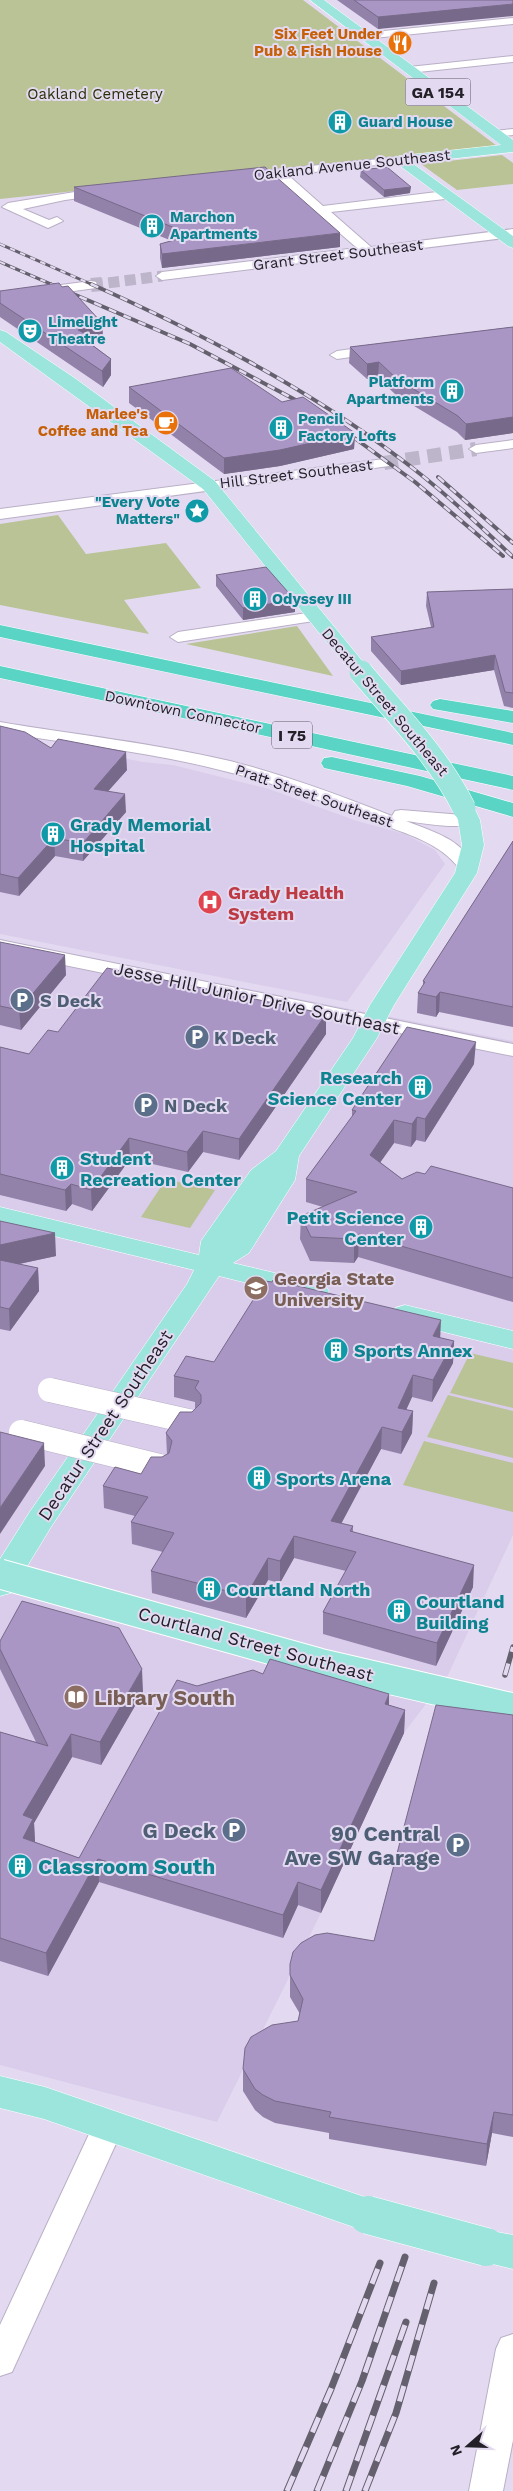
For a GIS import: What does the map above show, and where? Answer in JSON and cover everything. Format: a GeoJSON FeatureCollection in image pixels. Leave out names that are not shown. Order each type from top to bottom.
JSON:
{"type":"FeatureCollection","features":[{"type":"Feature","properties":{"kind":"highway","name":"I 75"},"geometry":{"type":"LineString","coordinates":[[0,631],[513,739]]}},
{"type":"Feature","properties":{"kind":"highway","name":"Downtown Connector"},"geometry":{"type":"LineString","coordinates":[[0,672],[513,783]]}},
{"type":"Feature","properties":{"kind":"highway"},"geometry":{"type":"LineString","coordinates":[[0,676],[22,677]]}},
{"type":"Feature","properties":{"kind":"highway"},"geometry":{"type":"LineString","coordinates":[[223,677],[443,705],[513,717]]}},
{"type":"Feature","properties":{"kind":"highway"},"geometry":{"type":"LineString","coordinates":[[72,688],[202,732],[412,782],[513,810]]}},
{"type":"Feature","properties":{"kind":"main road","name":"GA 154"},"geometry":{"type":"LineString","coordinates":[[316,0],[363,42],[409,70],[513,148]]}},
{"type":"Feature","properties":{"kind":"main road","name":"Oakland Avenue Southeast"},"geometry":{"type":"LineString","coordinates":[[399,160],[513,148]]}},
{"type":"Feature","properties":{"kind":"main road"},"geometry":{"type":"LineString","coordinates":[[399,160],[445,195],[509,237]]}},
{"type":"Feature","properties":{"kind":"main road"},"geometry":{"type":"LineString","coordinates":[[0,296],[21,295]]}},
{"type":"Feature","properties":{"kind":"main road","name":"Decatur Street Southeast"},"geometry":{"type":"LineString","coordinates":[[0,335],[70,383],[209,485],[314,617],[443,770],[456,790],[466,814],[473,845],[468,867],[364,1038],[286,1156],[260,1176],[215,1241],[211,1265],[201,1285],[40,1520],[0,1585]]}},
{"type":"Feature","properties":{"kind":"main road"},"geometry":{"type":"LineString","coordinates":[[0,1215],[342,1298]]}},
{"type":"Feature","properties":{"kind":"main road"},"geometry":{"type":"LineString","coordinates":[[379,1307],[513,1340]]}},
{"type":"Feature","properties":{"kind":"main road","name":"Courtland Street Southeast"},"geometry":{"type":"LineString","coordinates":[[0,1574],[303,1658],[452,1696],[513,1708]]}},
{"type":"Feature","properties":{"kind":"main road"},"geometry":{"type":"LineString","coordinates":[[0,2092],[45,2103],[368,2215],[499,2249]]}},
{"type":"Feature","properties":{"kind":"street"},"geometry":{"type":"LineString","coordinates":[[363,42],[513,21]]}},
{"type":"Feature","properties":{"kind":"street"},"geometry":{"type":"LineString","coordinates":[[409,70],[513,59]]}},
{"type":"Feature","properties":{"kind":"street"},"geometry":{"type":"LineString","coordinates":[[495,134],[513,132]]}},
{"type":"Feature","properties":{"kind":"street","name":"Oakland Avenue Southeast"},"geometry":{"type":"LineString","coordinates":[[229,178],[399,160]]}},
{"type":"Feature","properties":{"kind":"street"},"geometry":{"type":"LineString","coordinates":[[278,173],[368,251]]}},
{"type":"Feature","properties":{"kind":"street"},"geometry":{"type":"LineString","coordinates":[[12,208],[65,196],[114,190]]}},
{"type":"Feature","properties":{"kind":"street"},"geometry":{"type":"LineString","coordinates":[[321,210],[445,195]]}},
{"type":"Feature","properties":{"kind":"street"},"geometry":{"type":"LineString","coordinates":[[0,204],[48,224],[57,221]]}},
{"type":"Feature","properties":{"kind":"street","name":"Grant Street Southeast"},"geometry":{"type":"LineString","coordinates":[[162,276],[368,251],[509,237]]}},
{"type":"Feature","properties":{"kind":"street"},"geometry":{"type":"LineString","coordinates":[[21,295],[91,285]]}},
{"type":"Feature","properties":{"kind":"street"},"geometry":{"type":"LineString","coordinates":[[337,355],[396,347]]}},
{"type":"Feature","properties":{"kind":"street"},"geometry":{"type":"LineString","coordinates":[[476,450],[513,444]]}},
{"type":"Feature","properties":{"kind":"street","name":"Hill Street Southeast"},"geometry":{"type":"LineString","coordinates":[[0,514],[384,463]]}},
{"type":"Feature","properties":{"kind":"street"},"geometry":{"type":"LineString","coordinates":[[178,638],[314,617]]}},
{"type":"Feature","properties":{"kind":"street","name":"Pratt Street Southeast"},"geometry":{"type":"LineString","coordinates":[[0,727],[168,753],[261,775],[443,842],[460,855],[468,867]]}},
{"type":"Feature","properties":{"kind":"street"},"geometry":{"type":"LineString","coordinates":[[341,803],[423,819],[466,814]]}},
{"type":"Feature","properties":{"kind":"street","name":"Jesse Hill Junior Drive Southeast"},"geometry":{"type":"LineString","coordinates":[[0,946],[513,1050]]}},
{"type":"Feature","properties":{"kind":"street"},"geometry":{"type":"LineString","coordinates":[[50,1390],[188,1421]]}},
{"type":"Feature","properties":{"kind":"street"},"geometry":{"type":"LineString","coordinates":[[21,1432],[159,1466]]}},
{"type":"Feature","properties":{"kind":"street"},"geometry":{"type":"LineString","coordinates":[[0,2361],[108,2126]]}},
{"type":"Feature","properties":{"kind":"street"},"geometry":{"type":"LineString","coordinates":[[486,2491],[513,2349]]}},
{"type":"Feature","properties":{"kind":"shaded area","name":"Grady Health System"},"geometry":{"type":"Polygon","coordinates":[[[0,741],[30,747],[84,750],[143,762],[173,765],[269,789],[357,821],[405,834],[435,850],[445,864],[347,1002],[0,934],[0,741]]]}},
{"type":"Feature","properties":{"kind":"shaded area","name":"Georgia State University"},"geometry":{"type":"Polygon","coordinates":[[[0,940],[513,1041],[513,1535],[448,1675],[404,1733],[321,1913],[217,2122],[0,2065],[0,940]]]}},
{"type":"Feature","properties":{"kind":"green space","name":"Oakland Cemetery"},"geometry":{"type":"Polygon","coordinates":[[[0,0],[303,0],[497,146],[0,199],[0,0]]]}},
{"type":"Feature","properties":{"kind":"green space"},"geometry":{"type":"Polygon","coordinates":[[[502,155],[513,163],[513,184],[457,190],[421,164],[502,155]]]}},
{"type":"Feature","properties":{"kind":"green space"},"geometry":{"type":"Polygon","coordinates":[[[58,515],[86,554],[166,543],[201,588],[124,600],[149,634],[0,605],[0,524],[58,515]]]}},
{"type":"Feature","properties":{"kind":"green space"},"geometry":{"type":"Polygon","coordinates":[[[297,626],[333,676],[186,644],[297,626]]]}},
{"type":"Feature","properties":{"kind":"green space"},"geometry":{"type":"Polygon","coordinates":[[[166,1179],[215,1190],[190,1228],[141,1217],[166,1179]]]}},
{"type":"Feature","properties":{"kind":"green space"},"geometry":{"type":"Polygon","coordinates":[[[470,1353],[513,1363],[513,1408],[450,1393],[470,1353]]]}},
{"type":"Feature","properties":{"kind":"green space"},"geometry":{"type":"Polygon","coordinates":[[[448,1395],[513,1411],[513,1458],[427,1437],[448,1395]]]}},
{"type":"Feature","properties":{"kind":"green space"},"geometry":{"type":"Polygon","coordinates":[[[424,1441],[513,1463],[513,1512],[403,1485],[424,1441]]]}},
{"type":"Feature","properties":{"kind":"building"},"geometry":{"type":"Polygon","coordinates":[[[354,0],[513,0],[513,4],[378,17],[354,0]]]}},
{"type":"Feature","properties":{"kind":"building"},"geometry":{"type":"Polygon","coordinates":[[[265,167],[340,233],[162,254],[160,244],[192,235],[74,187],[265,167]]]}},
{"type":"Feature","properties":{"kind":"building"},"geometry":{"type":"Polygon","coordinates":[[[387,167],[411,187],[384,190],[361,170],[387,167]]]}},
{"type":"Feature","properties":{"kind":"building"},"geometry":{"type":"Polygon","coordinates":[[[59,283],[62,287],[68,286],[102,323],[78,330],[94,338],[85,340],[111,359],[102,371],[0,303],[0,291],[59,283]]]}},
{"type":"Feature","properties":{"kind":"building"},"geometry":{"type":"Polygon","coordinates":[[[513,327],[513,417],[466,424],[458,416],[397,379],[379,362],[367,364],[350,347],[513,327]]]}},
{"type":"Feature","properties":{"kind":"building"},"geometry":{"type":"Polygon","coordinates":[[[231,368],[282,402],[303,397],[355,433],[280,450],[224,458],[129,387],[231,368]]]}},
{"type":"Feature","properties":{"kind":"building"},"geometry":{"type":"Polygon","coordinates":[[[266,567],[295,600],[243,608],[216,575],[266,567]]]}},
{"type":"Feature","properties":{"kind":"building"},"geometry":{"type":"Polygon","coordinates":[[[513,589],[513,693],[505,692],[495,655],[401,671],[371,637],[434,627],[427,592],[513,589]]]}},
{"type":"Feature","properties":{"kind":"building","name":"Grady Memorial Hospital"},"geometry":{"type":"Polygon","coordinates":[[[0,726],[25,732],[51,748],[58,739],[126,752],[94,789],[125,794],[83,843],[54,838],[18,878],[0,874],[0,726]]]}},
{"type":"Feature","properties":{"kind":"building"},"geometry":{"type":"Polygon","coordinates":[[[513,841],[513,1007],[440,992],[436,997],[418,993],[425,982],[423,981],[513,841]]]}},
{"type":"Feature","properties":{"kind":"building"},"geometry":{"type":"Polygon","coordinates":[[[0,942],[65,955],[19,1010],[0,1006],[0,942]]]}},
{"type":"Feature","properties":{"kind":"building"},"geometry":{"type":"Polygon","coordinates":[[[107,968],[326,1014],[239,1139],[203,1131],[187,1152],[129,1138],[91,1190],[71,1184],[65,1190],[0,1174],[0,1047],[29,1054],[48,1030],[58,1032],[107,968]]]}},
{"type":"Feature","properties":{"kind":"building"},"geometry":{"type":"Polygon","coordinates":[[[407,1027],[476,1042],[425,1119],[417,1117],[412,1124],[394,1120],[370,1155],[402,1179],[417,1172],[425,1174],[431,1166],[513,1188],[513,1278],[359,1234],[354,1239],[311,1237],[301,1216],[357,1192],[306,1179],[356,1111],[352,1110],[407,1027]]]}},
{"type":"Feature","properties":{"kind":"building"},"geometry":{"type":"Polygon","coordinates":[[[0,1221],[55,1233],[0,1245],[0,1221]]]}},
{"type":"Feature","properties":{"kind":"building"},"geometry":{"type":"Polygon","coordinates":[[[0,1260],[38,1268],[9,1309],[0,1307],[0,1260]]]}},
{"type":"Feature","properties":{"kind":"building"},"geometry":{"type":"Polygon","coordinates":[[[273,1280],[441,1320],[433,1336],[454,1341],[433,1380],[413,1375],[398,1408],[413,1411],[402,1432],[382,1427],[331,1521],[353,1526],[350,1531],[474,1565],[437,1643],[323,1612],[356,1552],[294,1536],[280,1561],[268,1558],[246,1596],[151,1571],[174,1533],[131,1522],[148,1497],[103,1486],[115,1467],[141,1474],[151,1457],[162,1457],[169,1453],[172,1441],[166,1433],[180,1412],[192,1412],[201,1403],[201,1395],[195,1388],[199,1381],[174,1376],[186,1356],[214,1362],[265,1281],[272,1282],[273,1280]]]}},
{"type":"Feature","properties":{"kind":"building"},"geometry":{"type":"Polygon","coordinates":[[[0,1432],[44,1443],[0,1508],[0,1432]]]}},
{"type":"Feature","properties":{"kind":"building"},"geometry":{"type":"Polygon","coordinates":[[[22,1601],[119,1628],[142,1669],[100,1742],[71,1734],[23,1815],[33,1819],[23,1838],[79,1858],[177,1680],[197,1686],[253,1670],[263,1674],[270,1659],[389,1694],[385,1704],[405,1710],[321,1890],[298,1882],[283,1915],[98,1859],[46,1953],[0,1938],[0,1732],[48,1746],[0,1649],[0,1641],[22,1601]]]}},
{"type":"Feature","properties":{"kind":"building","name":"90 Central Ave SW Garage"},"geometry":{"type":"Polygon","coordinates":[[[436,1705],[513,1715],[513,2115],[494,2112],[487,2144],[329,2117],[331,2112],[275,2101],[255,2089],[243,2069],[245,2048],[251,2037],[272,2025],[298,2021],[303,1999],[290,1975],[290,1964],[293,1952],[301,1943],[315,1935],[327,1933],[374,1941],[436,1705]]]}},
{"type":"Feature","properties":{"kind":"tunnel"},"geometry":{"type":"LineString","coordinates":[[94,285],[162,276]]}},
{"type":"Feature","properties":{"kind":"tunnel"},"geometry":{"type":"LineString","coordinates":[[94,285],[102,284]]}},
{"type":"Feature","properties":{"kind":"tunnel"},"geometry":{"type":"LineString","coordinates":[[384,463],[476,449]]}},
{"type":"Feature","properties":{"kind":"railway"},"geometry":{"type":"LineString","coordinates":[[0,244],[93,285]]}},
{"type":"Feature","properties":{"kind":"railway"},"geometry":{"type":"LineString","coordinates":[[0,262],[53,285]]}},
{"type":"Feature","properties":{"kind":"railway"},"geometry":{"type":"LineString","coordinates":[[50,284],[190,344],[307,406]]}},
{"type":"Feature","properties":{"kind":"railway"},"geometry":{"type":"LineString","coordinates":[[91,284],[210,341],[288,384],[325,407],[362,431],[428,480],[513,557]]}},
{"type":"Feature","properties":{"kind":"railway"},"geometry":{"type":"LineString","coordinates":[[342,429],[415,482],[503,556]]}},
{"type":"Feature","properties":{"kind":"railway"},"geometry":{"type":"LineString","coordinates":[[438,477],[513,543]]}},
{"type":"Feature","properties":{"kind":"railway"},"geometry":{"type":"LineString","coordinates":[[505,1675],[513,1647]]}},
{"type":"Feature","properties":{"kind":"railway"},"geometry":{"type":"LineString","coordinates":[[317,2491],[362,2381],[405,2257]]}},
{"type":"Feature","properties":{"kind":"railway"},"geometry":{"type":"LineString","coordinates":[[287,2491],[331,2389],[380,2263]]}},
{"type":"Feature","properties":{"kind":"railway"},"geometry":{"type":"LineString","coordinates":[[365,2491],[396,2413],[434,2283]]}},
{"type":"Feature","properties":{"kind":"railway"},"geometry":{"type":"LineString","coordinates":[[346,2491],[406,2322]]}},
{"type":"Feature","properties":{"kind":"place","name":"Six Feet Under Pub & Fish House"},"geometry":{"type":"Point","coordinates":[400,43]}},
{"type":"Feature","properties":{"kind":"place","name":"Guard House"},"geometry":{"type":"Point","coordinates":[340,122]}},
{"type":"Feature","properties":{"kind":"place","name":"Marchon Apartments"},"geometry":{"type":"Point","coordinates":[152,226]}},
{"type":"Feature","properties":{"kind":"place","name":"Limelight Theatre"},"geometry":{"type":"Point","coordinates":[30,331]}},
{"type":"Feature","properties":{"kind":"place","name":"Platform Apartments"},"geometry":{"type":"Point","coordinates":[452,391]}},
{"type":"Feature","properties":{"kind":"place","name":"Marlee's Coffee and Tea"},"geometry":{"type":"Point","coordinates":[166,423]}},
{"type":"Feature","properties":{"kind":"place","name":"Pencil Factory Lofts"},"geometry":{"type":"Point","coordinates":[281,428]}},
{"type":"Feature","properties":{"kind":"place","name":"\"Every Vote Matters\""},"geometry":{"type":"Point","coordinates":[197,511]}},
{"type":"Feature","properties":{"kind":"place","name":"Odyssey III"},"geometry":{"type":"Point","coordinates":[255,599]}},
{"type":"Feature","properties":{"kind":"place","name":"Grady Memorial Hospital"},"geometry":{"type":"Point","coordinates":[53,834]}},
{"type":"Feature","properties":{"kind":"place","name":"Grady Health System"},"geometry":{"type":"Point","coordinates":[210,902]}},
{"type":"Feature","properties":{"kind":"place","name":"S Deck"},"geometry":{"type":"Point","coordinates":[22,1000]}},
{"type":"Feature","properties":{"kind":"place","name":"K Deck"},"geometry":{"type":"Point","coordinates":[197,1037]}},
{"type":"Feature","properties":{"kind":"place","name":"Research Science Center"},"geometry":{"type":"Point","coordinates":[420,1087]}},
{"type":"Feature","properties":{"kind":"place","name":"N Deck"},"geometry":{"type":"Point","coordinates":[146,1105]}},
{"type":"Feature","properties":{"kind":"place","name":"Student Recreation Center"},"geometry":{"type":"Point","coordinates":[62,1168]}},
{"type":"Feature","properties":{"kind":"place","name":"Petit Science Center"},"geometry":{"type":"Point","coordinates":[421,1227]}},
{"type":"Feature","properties":{"kind":"place","name":"Georgia State University"},"geometry":{"type":"Point","coordinates":[256,1288]}},
{"type":"Feature","properties":{"kind":"place","name":"Sports Annex"},"geometry":{"type":"Point","coordinates":[336,1350]}},
{"type":"Feature","properties":{"kind":"place","name":"Sports Arena"},"geometry":{"type":"Point","coordinates":[259,1478]}},
{"type":"Feature","properties":{"kind":"place","name":"Courtland North"},"geometry":{"type":"Point","coordinates":[209,1589]}},
{"type":"Feature","properties":{"kind":"place","name":"Courtland Building"},"geometry":{"type":"Point","coordinates":[399,1611]}},
{"type":"Feature","properties":{"kind":"place","name":"Library South"},"geometry":{"type":"Point","coordinates":[76,1697]}},
{"type":"Feature","properties":{"kind":"place","name":"G Deck"},"geometry":{"type":"Point","coordinates":[234,1830]}},
{"type":"Feature","properties":{"kind":"place","name":"90 Central Ave SW Garage"},"geometry":{"type":"Point","coordinates":[458,1845]}},
{"type":"Feature","properties":{"kind":"place","name":"Classroom South"},"geometry":{"type":"Point","coordinates":[20,1866]}}]}
